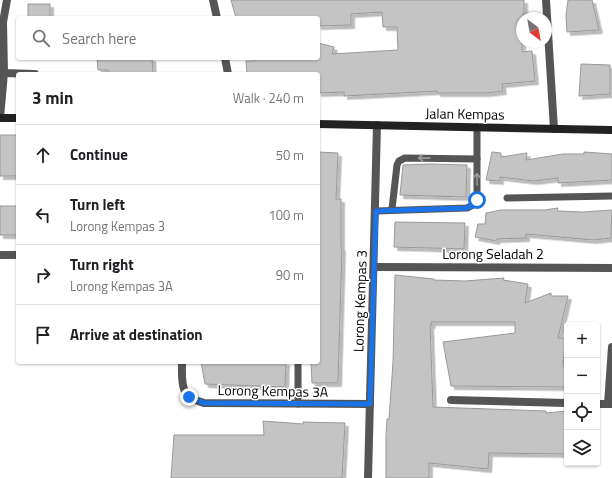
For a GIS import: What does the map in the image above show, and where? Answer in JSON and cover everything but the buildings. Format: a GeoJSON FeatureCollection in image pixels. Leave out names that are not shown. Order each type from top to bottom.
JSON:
{"type":"FeatureCollection","features":[{"type":"Feature","properties":{"kind":"street"},"geometry":{"type":"LineString","coordinates":[[7,0],[3,22],[4,73],[0,118],[16,118]]}},
{"type":"Feature","properties":{"kind":"street"},"geometry":{"type":"LineString","coordinates":[[214,0],[217,16]]}},
{"type":"Feature","properties":{"kind":"street"},"geometry":{"type":"LineString","coordinates":[[546,0],[554,129]]}},
{"type":"Feature","properties":{"kind":"street"},"geometry":{"type":"LineString","coordinates":[[225,60],[228,72]]}},
{"type":"Feature","properties":{"kind":"street"},"geometry":{"type":"LineString","coordinates":[[4,73],[16,73]]}},
{"type":"Feature","properties":{"kind":"street","name":"Jalan Kempas"},"geometry":{"type":"LineString","coordinates":[[320,124],[612,130]]}},
{"type":"Feature","properties":{"kind":"street","name":"Lorong Kempas 3"},"geometry":{"type":"LineString","coordinates":[[368,478],[377,125]]}},
{"type":"Feature","properties":{"kind":"street"},"geometry":{"type":"LineString","coordinates":[[0,255],[16,255]]}},
{"type":"Feature","properties":{"kind":"street","name":"Lorong Seladah 2"},"geometry":{"type":"LineString","coordinates":[[374,267],[612,268]]}},
{"type":"Feature","properties":{"kind":"street"},"geometry":{"type":"LineString","coordinates":[[610,404],[612,347]]}},
{"type":"Feature","properties":{"kind":"street","name":"Lorong Kempas 3A"},"geometry":{"type":"LineString","coordinates":[[182,364],[182,386],[185,392],[196,401],[204,403],[370,404]]}},
{"type":"Feature","properties":{"kind":"street"},"geometry":{"type":"LineString","coordinates":[[451,400],[564,403]]}},
{"type":"Feature","properties":{"kind":"lane"},"geometry":{"type":"LineString","coordinates":[[376,211],[392,209],[467,208],[475,204],[477,200],[477,127]]}},
{"type":"Feature","properties":{"kind":"lane"},"geometry":{"type":"LineString","coordinates":[[392,209],[397,165],[399,161],[405,158],[477,159]]}},
{"type":"Feature","properties":{"kind":"lane"},"geometry":{"type":"LineString","coordinates":[[507,198],[612,196]]}},
{"type":"Feature","properties":{"kind":"lane"},"geometry":{"type":"LineString","coordinates":[[298,364],[298,404]]}},
{"type":"Feature","properties":{"kind":"route"},"geometry":{"type":"LineString","coordinates":[[189,397],[204,403],[370,404],[376,211],[392,209],[467,208],[475,204],[477,200]]}}]}
